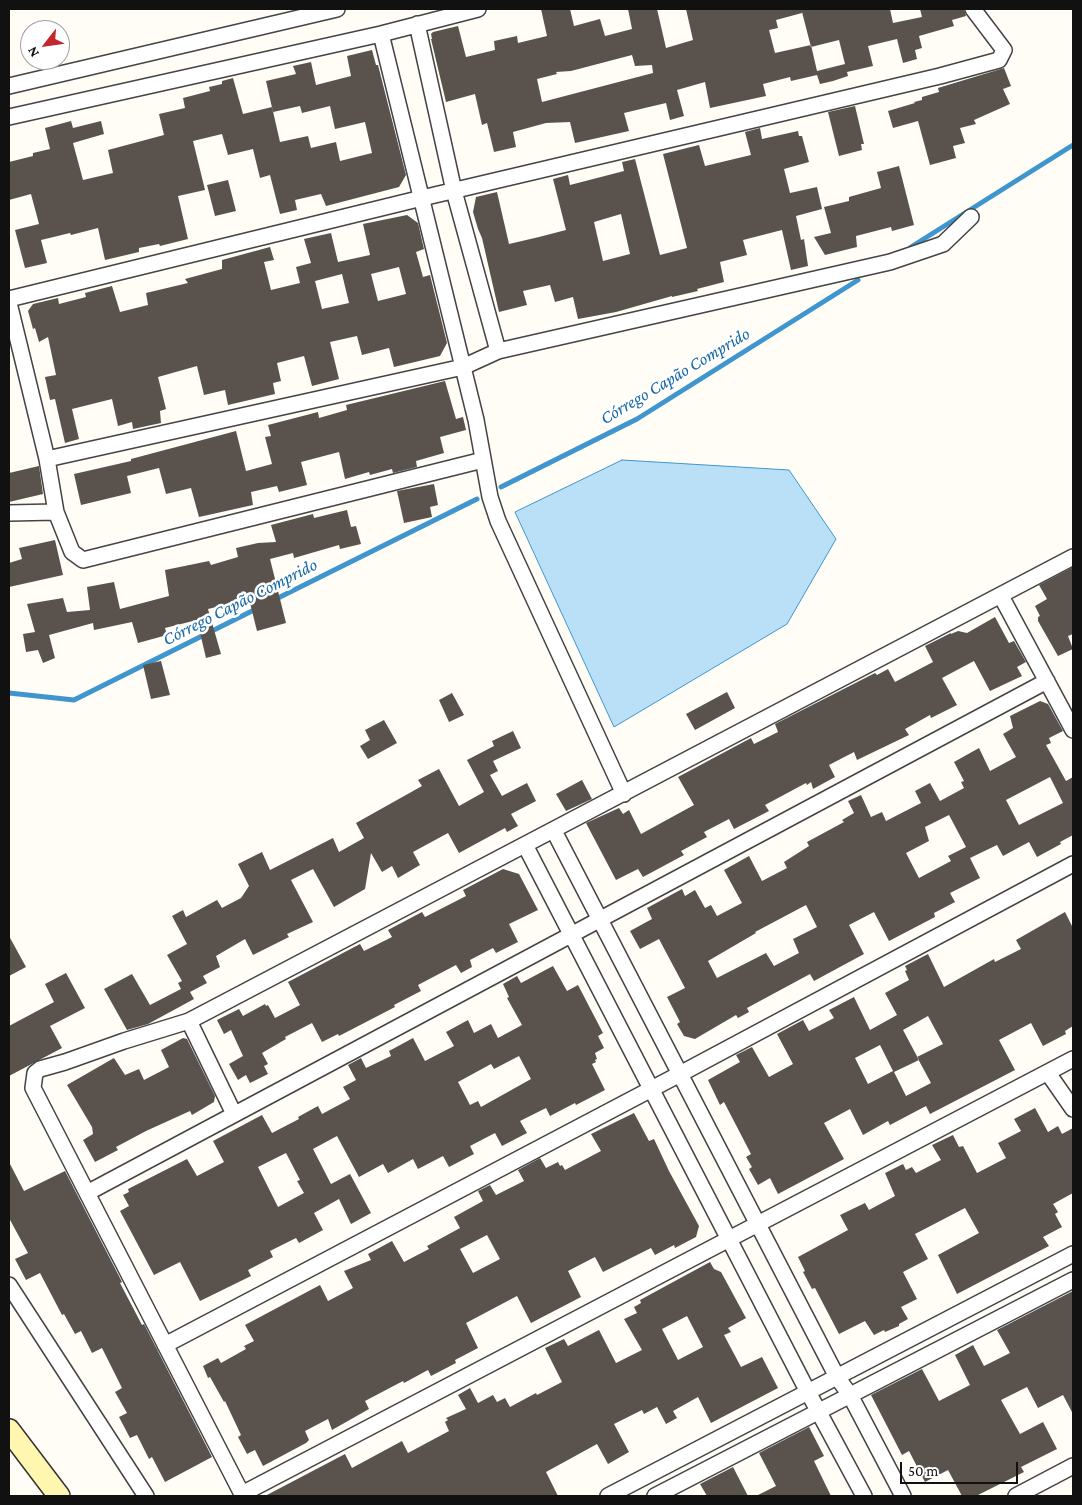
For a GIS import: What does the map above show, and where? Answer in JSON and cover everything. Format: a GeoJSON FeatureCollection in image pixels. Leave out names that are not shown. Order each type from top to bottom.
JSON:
{"type":"FeatureCollection","features":[{"type":"Feature","properties":{"kind":"main road"},"geometry":{"type":"LineString","coordinates":[[9,1430],[59,1496]]}},
{"type":"Feature","properties":{"kind":"street"},"geometry":{"type":"LineString","coordinates":[[9,86],[337,9]]}},
{"type":"Feature","properties":{"kind":"street"},"geometry":{"type":"LineString","coordinates":[[9,117],[380,34],[478,9]]}},
{"type":"Feature","properties":{"kind":"street"},"geometry":{"type":"LineString","coordinates":[[9,299],[422,198],[940,76],[999,60],[1004,50],[973,9]]}},
{"type":"Feature","properties":{"kind":"street"},"geometry":{"type":"LineString","coordinates":[[417,24],[454,191],[498,351]]}},
{"type":"Feature","properties":{"kind":"street"},"geometry":{"type":"LineString","coordinates":[[380,34],[476,420],[490,497],[498,521],[624,794]]}},
{"type":"Feature","properties":{"kind":"street"},"geometry":{"type":"LineString","coordinates":[[47,459],[463,367],[498,351],[890,262],[942,244],[970,217]]}},
{"type":"Feature","properties":{"kind":"street"},"geometry":{"type":"LineString","coordinates":[[9,303],[47,459],[56,512],[72,552],[83,560],[483,460]]}},
{"type":"Feature","properties":{"kind":"street"},"geometry":{"type":"LineString","coordinates":[[9,513],[56,512]]}},
{"type":"Feature","properties":{"kind":"street"},"geometry":{"type":"LineString","coordinates":[[1073,557],[189,1021],[40,1069],[35,1074],[33,1088],[243,1495],[1073,1059]]}},
{"type":"Feature","properties":{"kind":"street"},"geometry":{"type":"LineString","coordinates":[[1001,596],[1073,730]]}},
{"type":"Feature","properties":{"kind":"street"},"geometry":{"type":"LineString","coordinates":[[87,1193],[1047,681]]}},
{"type":"Feature","properties":{"kind":"street"},"geometry":{"type":"LineString","coordinates":[[554,831],[837,1377],[850,1395],[903,1496]]}},
{"type":"Feature","properties":{"kind":"street"},"geometry":{"type":"LineString","coordinates":[[525,845],[808,1392],[864,1496]]}},
{"type":"Feature","properties":{"kind":"street"},"geometry":{"type":"LineString","coordinates":[[165,1346],[1073,864]]}},
{"type":"Feature","properties":{"kind":"street"},"geometry":{"type":"LineString","coordinates":[[189,1021],[234,1114]]}},
{"type":"Feature","properties":{"kind":"street"},"geometry":{"type":"LineString","coordinates":[[1048,1073],[1073,1109]]}},
{"type":"Feature","properties":{"kind":"street"},"geometry":{"type":"LineString","coordinates":[[608,1496],[1073,1254]]}},
{"type":"Feature","properties":{"kind":"street"},"geometry":{"type":"LineString","coordinates":[[655,1496],[1073,1280]]}},
{"type":"Feature","properties":{"kind":"street"},"geometry":{"type":"LineString","coordinates":[[9,1285],[146,1496]]}},
{"type":"Feature","properties":{"kind":"street"},"geometry":{"type":"LineString","coordinates":[[1016,1496],[1073,1466]]}},
{"type":"Feature","properties":{"kind":"water"},"geometry":{"type":"Polygon","coordinates":[[[622,460],[789,470],[836,539],[787,624],[614,727],[515,512],[622,460]]]}},
{"type":"Feature","properties":{"kind":"building"},"geometry":{"type":"Polygon","coordinates":[[[541,9],[570,9],[574,26],[600,19],[605,36],[632,29],[628,9],[657,9],[666,48],[693,40],[686,9],[890,9],[893,23],[922,17],[920,9],[964,9],[966,16],[952,20],[954,26],[919,36],[922,48],[915,50],[917,59],[903,63],[897,39],[868,46],[873,66],[847,72],[848,76],[833,81],[820,84],[817,75],[791,81],[790,77],[763,84],[766,96],[710,108],[705,82],[677,90],[684,116],[670,120],[666,103],[624,113],[629,131],[575,143],[570,122],[546,123],[513,132],[516,147],[494,152],[487,123],[482,125],[475,94],[446,102],[431,34],[458,26],[466,57],[495,50],[494,41],[517,36],[518,43],[547,36],[541,9]],[[802,12],[776,20],[778,28],[769,30],[775,53],[811,45],[802,12]],[[839,40],[811,47],[817,71],[845,64],[839,40]],[[632,55],[571,71],[556,72],[557,74],[537,79],[542,102],[653,73],[652,65],[635,66],[632,55]]]}},
{"type":"Feature","properties":{"kind":"building"},"geometry":{"type":"Polygon","coordinates":[[[372,50],[376,65],[378,65],[406,175],[399,187],[326,206],[321,194],[295,200],[297,210],[280,214],[270,175],[260,178],[253,149],[228,155],[222,134],[193,141],[205,190],[178,196],[188,239],[160,246],[159,244],[139,248],[139,252],[105,260],[98,228],[41,240],[47,263],[25,268],[15,230],[39,224],[31,194],[9,200],[9,162],[33,156],[33,153],[50,149],[45,128],[71,121],[73,128],[101,121],[104,134],[73,143],[83,180],[113,173],[108,150],[164,135],[159,114],[185,108],[183,98],[210,91],[209,87],[222,84],[222,81],[233,78],[243,114],[272,107],[266,81],[296,74],[293,66],[311,62],[316,85],[351,76],[347,56],[372,50]],[[300,106],[273,112],[280,142],[308,136],[311,148],[336,142],[340,161],[372,153],[365,122],[335,129],[330,106],[302,113],[300,106]]]}},
{"type":"Feature","properties":{"kind":"building"},"geometry":{"type":"Polygon","coordinates":[[[1004,68],[1011,86],[1003,89],[1010,104],[974,120],[976,124],[960,128],[965,143],[953,146],[956,158],[930,165],[918,121],[893,128],[888,111],[922,100],[922,97],[939,92],[938,88],[1004,68]]]}},
{"type":"Feature","properties":{"kind":"building"},"geometry":{"type":"Polygon","coordinates":[[[855,106],[864,144],[861,144],[862,150],[839,156],[828,112],[855,106]]]}},
{"type":"Feature","properties":{"kind":"building"},"geometry":{"type":"Polygon","coordinates":[[[760,128],[762,139],[798,131],[799,136],[802,136],[809,162],[784,169],[790,193],[817,187],[822,209],[796,216],[801,240],[804,239],[808,266],[791,270],[782,230],[743,240],[747,255],[720,262],[724,282],[697,289],[698,291],[672,296],[616,312],[578,319],[573,297],[555,302],[550,285],[523,291],[527,305],[499,312],[482,238],[473,212],[476,197],[497,192],[509,244],[539,237],[566,230],[553,179],[568,175],[570,185],[624,171],[622,162],[635,159],[660,255],[687,248],[663,154],[699,145],[705,166],[751,155],[745,132],[760,128]],[[621,214],[594,222],[603,261],[630,254],[621,214]]]}},
{"type":"Feature","properties":{"kind":"building"},"geometry":{"type":"Polygon","coordinates":[[[899,166],[914,225],[892,231],[891,227],[856,236],[857,247],[825,255],[814,237],[831,233],[824,207],[849,201],[849,197],[881,188],[877,172],[899,166]]]}},
{"type":"Feature","properties":{"kind":"building"},"geometry":{"type":"Polygon","coordinates":[[[228,180],[236,211],[215,216],[207,185],[228,180]]]}},
{"type":"Feature","properties":{"kind":"building"},"geometry":{"type":"Polygon","coordinates":[[[407,215],[418,223],[424,249],[416,252],[423,277],[430,275],[447,343],[440,356],[394,367],[389,348],[362,355],[357,336],[330,342],[339,379],[312,386],[304,356],[277,363],[281,381],[273,383],[275,394],[228,405],[225,390],[204,395],[197,366],[158,377],[166,409],[160,411],[161,423],[133,429],[132,422],[118,426],[112,399],[72,409],[79,439],[65,443],[55,399],[50,400],[45,377],[56,375],[48,337],[39,342],[35,328],[33,329],[28,311],[33,304],[58,298],[59,304],[86,297],[85,293],[112,286],[120,312],[148,305],[146,293],[188,283],[185,279],[222,269],[222,260],[270,247],[274,260],[264,262],[271,290],[300,283],[296,267],[311,263],[304,239],[331,233],[338,262],[370,255],[363,224],[407,215]],[[399,267],[371,274],[378,301],[406,294],[399,267]],[[342,274],[315,281],[322,309],[349,303],[342,274]]]}},
{"type":"Feature","properties":{"kind":"building"},"geometry":{"type":"Polygon","coordinates":[[[445,381],[456,419],[463,417],[466,430],[440,437],[444,453],[416,461],[417,467],[393,473],[392,469],[370,475],[369,472],[345,479],[339,452],[301,462],[307,485],[279,492],[277,486],[251,492],[253,505],[199,517],[191,488],[166,494],[159,468],[127,476],[131,493],[81,505],[74,474],[131,461],[131,459],[236,431],[246,471],[272,464],[265,437],[271,436],[268,425],[318,412],[319,418],[347,410],[346,405],[445,381]]]}},
{"type":"Feature","properties":{"kind":"building"},"geometry":{"type":"Polygon","coordinates":[[[39,466],[43,494],[9,502],[9,473],[39,466]]]}},
{"type":"Feature","properties":{"kind":"building"},"geometry":{"type":"Polygon","coordinates":[[[434,484],[438,505],[430,507],[432,517],[404,523],[397,491],[434,484]]]}},
{"type":"Feature","properties":{"kind":"building"},"geometry":{"type":"Polygon","coordinates":[[[347,510],[351,527],[356,526],[361,544],[340,549],[339,545],[294,558],[293,553],[270,559],[286,623],[257,631],[249,599],[208,609],[221,654],[206,658],[197,620],[165,628],[167,635],[138,643],[132,622],[94,630],[93,623],[49,635],[55,658],[43,663],[38,650],[26,652],[23,634],[35,632],[27,604],[63,598],[67,612],[90,610],[87,587],[114,582],[120,609],[169,596],[165,570],[209,561],[211,565],[238,557],[236,548],[258,543],[276,542],[271,525],[313,514],[314,518],[347,510]]]}},
{"type":"Feature","properties":{"kind":"building"},"geometry":{"type":"Polygon","coordinates":[[[55,540],[63,575],[9,587],[9,563],[22,559],[19,548],[55,540]]]}},
{"type":"Feature","properties":{"kind":"building"},"geometry":{"type":"Polygon","coordinates":[[[1073,567],[1073,634],[1068,636],[1073,649],[1058,656],[1038,621],[1040,616],[1035,606],[1047,599],[1039,585],[1073,567]]]}},
{"type":"Feature","properties":{"kind":"building"},"geometry":{"type":"Polygon","coordinates":[[[995,617],[1009,643],[1014,641],[1026,662],[1017,667],[1022,676],[990,691],[974,661],[942,678],[957,705],[931,718],[930,715],[905,729],[909,735],[857,760],[854,752],[829,765],[835,777],[813,789],[811,782],[807,785],[806,783],[765,805],[769,811],[734,829],[729,819],[704,832],[707,837],[681,851],[684,855],[643,877],[638,869],[616,880],[586,823],[619,808],[623,814],[629,810],[641,834],[694,805],[678,777],[751,738],[754,744],[778,732],[775,724],[875,673],[877,675],[888,669],[895,682],[933,662],[925,646],[951,633],[958,631],[967,633],[995,617]]]}},
{"type":"Feature","properties":{"kind":"building"},"geometry":{"type":"Polygon","coordinates":[[[161,661],[170,695],[151,699],[143,665],[161,661]]]}},
{"type":"Feature","properties":{"kind":"building"},"geometry":{"type":"Polygon","coordinates":[[[727,692],[735,708],[695,730],[686,714],[727,692]]]}},
{"type":"Feature","properties":{"kind":"building"},"geometry":{"type":"Polygon","coordinates":[[[452,693],[464,715],[449,722],[439,700],[452,693]]]}},
{"type":"Feature","properties":{"kind":"building"},"geometry":{"type":"Polygon","coordinates":[[[1040,701],[1048,704],[1063,731],[1049,738],[1051,743],[1046,745],[1066,781],[1073,777],[1073,835],[1037,857],[1029,842],[1003,856],[997,845],[970,858],[980,878],[950,893],[955,902],[934,913],[935,917],[889,941],[874,912],[849,925],[864,954],[814,981],[810,974],[747,1008],[749,1012],[738,1018],[736,1015],[695,1039],[684,1036],[677,1024],[680,1022],[667,997],[685,988],[659,939],[640,949],[630,931],[652,919],[647,908],[682,889],[685,896],[695,890],[705,908],[711,905],[717,916],[742,903],[724,870],[749,856],[762,881],[787,868],[784,862],[809,846],[807,842],[844,822],[842,820],[854,813],[848,801],[861,795],[871,817],[882,812],[886,821],[921,803],[915,791],[930,783],[940,801],[964,788],[961,782],[964,781],[954,762],[979,748],[990,771],[1016,757],[1003,734],[1013,728],[1010,716],[1040,701]],[[1050,777],[1006,800],[1019,825],[1063,803],[1050,777]],[[949,815],[925,827],[929,841],[906,853],[919,878],[951,861],[948,856],[966,847],[949,815]],[[806,905],[755,932],[708,961],[717,978],[766,953],[774,966],[799,953],[793,939],[817,927],[806,905]]]}},
{"type":"Feature","properties":{"kind":"building"},"geometry":{"type":"Polygon","coordinates":[[[384,720],[397,743],[368,759],[360,746],[370,740],[365,730],[384,720]]]}},
{"type":"Feature","properties":{"kind":"building"},"geometry":{"type":"Polygon","coordinates":[[[513,731],[521,748],[493,761],[498,771],[490,775],[502,796],[527,783],[536,801],[511,814],[518,826],[507,832],[505,828],[459,853],[448,833],[413,852],[420,865],[398,878],[392,866],[382,872],[371,853],[365,889],[334,907],[313,869],[291,880],[313,922],[287,934],[289,937],[253,955],[245,939],[216,956],[220,967],[203,976],[207,983],[190,992],[194,999],[148,1024],[127,1030],[104,989],[132,974],[150,1005],[181,989],[178,983],[182,981],[167,955],[187,944],[172,916],[183,910],[186,917],[217,900],[222,908],[241,898],[249,886],[238,864],[262,852],[270,870],[333,838],[339,852],[364,838],[356,823],[422,786],[418,780],[439,769],[459,806],[484,792],[467,760],[494,746],[492,741],[513,731]]]}},
{"type":"Feature","properties":{"kind":"building"},"geometry":{"type":"Polygon","coordinates":[[[582,780],[592,799],[566,811],[556,794],[582,780]]]}},
{"type":"Feature","properties":{"kind":"building"},"geometry":{"type":"Polygon","coordinates":[[[503,869],[519,874],[538,910],[509,924],[518,942],[496,953],[493,948],[470,960],[472,967],[461,973],[456,965],[418,985],[421,991],[394,1005],[395,1007],[339,1036],[338,1034],[322,1042],[312,1023],[285,1037],[286,1039],[262,1053],[268,1064],[264,1066],[268,1074],[250,1083],[246,1075],[238,1080],[229,1064],[243,1056],[231,1030],[224,1034],[217,1020],[239,1009],[243,1016],[265,1004],[266,1006],[268,1005],[275,1018],[300,1005],[288,982],[360,944],[364,951],[392,937],[388,930],[422,912],[425,917],[466,896],[463,890],[503,869]]]}},
{"type":"Feature","properties":{"kind":"building"},"geometry":{"type":"Polygon","coordinates":[[[1065,912],[1073,928],[1073,1026],[1065,1031],[1066,1034],[1043,1046],[1031,1023],[999,1040],[1015,1070],[930,1114],[926,1106],[890,1125],[888,1121],[863,1135],[850,1109],[824,1123],[844,1159],[778,1194],[770,1178],[758,1185],[749,1169],[752,1167],[746,1157],[751,1154],[724,1102],[720,1105],[708,1080],[740,1062],[736,1055],[752,1047],[769,1077],[793,1064],[777,1034],[803,1020],[809,1031],[834,1018],[829,1010],[854,997],[870,1030],[897,1015],[885,993],[909,980],[905,966],[928,954],[944,987],[994,959],[995,962],[1021,949],[1016,940],[1065,912]],[[928,1016],[903,1030],[917,1057],[943,1044],[928,1016]],[[880,1045],[855,1058],[868,1084],[893,1071],[880,1045]],[[919,1060],[894,1072],[906,1096],[931,1083],[919,1060]]]}},
{"type":"Feature","properties":{"kind":"building"},"geometry":{"type":"Polygon","coordinates":[[[9,936],[26,967],[9,976],[9,936]]]}},
{"type":"Feature","properties":{"kind":"building"},"geometry":{"type":"Polygon","coordinates":[[[553,966],[567,991],[578,985],[603,1033],[598,1036],[604,1048],[595,1053],[597,1059],[592,1064],[605,1090],[550,1116],[546,1108],[520,1121],[527,1133],[502,1146],[495,1133],[470,1146],[474,1154],[449,1167],[443,1156],[418,1169],[413,1159],[388,1173],[383,1164],[359,1177],[337,1136],[313,1149],[331,1184],[350,1174],[371,1213],[351,1224],[339,1199],[314,1213],[323,1230],[299,1243],[296,1238],[270,1251],[273,1257],[248,1270],[251,1276],[200,1301],[180,1262],[154,1275],[120,1211],[129,1206],[123,1195],[129,1192],[128,1189],[187,1159],[197,1176],[224,1162],[213,1141],[262,1115],[272,1133],[299,1119],[298,1117],[318,1106],[322,1114],[350,1099],[343,1087],[356,1080],[348,1065],[361,1058],[366,1068],[391,1056],[389,1051],[413,1038],[425,1061],[454,1046],[446,1032],[468,1020],[474,1033],[491,1024],[498,1038],[522,1025],[507,998],[509,997],[503,984],[517,976],[521,983],[553,966]],[[519,1056],[494,1069],[491,1064],[458,1082],[470,1105],[478,1101],[481,1107],[531,1079],[519,1056]],[[286,1153],[258,1167],[278,1207],[304,1193],[297,1181],[300,1180],[286,1153]]]}},
{"type":"Feature","properties":{"kind":"building"},"geometry":{"type":"Polygon","coordinates":[[[66,973],[85,1008],[50,1026],[62,1048],[9,1076],[9,1026],[54,1002],[45,984],[66,973]]]}},
{"type":"Feature","properties":{"kind":"building"},"geometry":{"type":"Polygon","coordinates":[[[183,1038],[187,1039],[215,1096],[214,1102],[192,1115],[190,1111],[146,1131],[116,1147],[118,1150],[95,1162],[83,1140],[93,1134],[92,1127],[67,1085],[114,1058],[125,1075],[139,1069],[144,1080],[169,1067],[161,1050],[183,1038]]]}},
{"type":"Feature","properties":{"kind":"building"},"geometry":{"type":"Polygon","coordinates":[[[1035,1108],[1048,1132],[1058,1126],[1062,1134],[1073,1128],[1073,1193],[1053,1204],[1058,1212],[1055,1214],[1062,1227],[1043,1237],[1049,1246],[957,1294],[938,1255],[979,1233],[965,1208],[915,1234],[928,1259],[903,1272],[917,1299],[901,1307],[908,1319],[899,1324],[899,1326],[874,1335],[865,1321],[839,1334],[815,1288],[812,1289],[798,1257],[848,1230],[840,1215],[865,1203],[869,1210],[895,1196],[885,1173],[903,1164],[906,1170],[912,1167],[916,1173],[941,1160],[932,1145],[953,1135],[959,1147],[963,1146],[977,1173],[1006,1158],[998,1143],[1021,1131],[1014,1119],[1035,1108]]]}},
{"type":"Feature","properties":{"kind":"building"},"geometry":{"type":"Polygon","coordinates":[[[634,1113],[649,1141],[654,1139],[699,1226],[696,1237],[675,1248],[674,1245],[655,1255],[651,1248],[603,1272],[595,1257],[568,1271],[581,1297],[531,1323],[517,1296],[466,1323],[478,1348],[455,1360],[456,1363],[431,1376],[428,1370],[365,1401],[369,1409],[332,1430],[328,1419],[305,1431],[309,1440],[306,1443],[263,1466],[255,1450],[247,1454],[238,1437],[241,1435],[225,1401],[210,1377],[208,1378],[203,1366],[218,1358],[221,1363],[246,1349],[244,1346],[254,1341],[245,1325],[320,1285],[328,1301],[353,1288],[344,1271],[371,1260],[368,1254],[392,1241],[404,1262],[429,1249],[427,1246],[460,1228],[454,1217],[483,1201],[478,1191],[490,1185],[496,1195],[524,1181],[518,1170],[540,1158],[546,1168],[558,1162],[565,1170],[601,1151],[591,1134],[634,1113]],[[487,1235],[460,1249],[473,1273],[500,1259],[487,1235]]]}},
{"type":"Feature","properties":{"kind":"building"},"geometry":{"type":"Polygon","coordinates":[[[9,1162],[24,1191],[65,1171],[122,1282],[120,1283],[142,1325],[144,1324],[212,1457],[165,1482],[152,1457],[149,1459],[137,1435],[130,1438],[119,1417],[127,1413],[115,1392],[122,1388],[102,1348],[92,1353],[81,1331],[75,1334],[64,1314],[62,1315],[40,1273],[26,1280],[15,1259],[28,1253],[9,1218],[9,1162]]]}},
{"type":"Feature","properties":{"kind":"building"},"geometry":{"type":"Polygon","coordinates":[[[710,1262],[714,1269],[721,1272],[746,1318],[728,1328],[731,1332],[724,1335],[741,1367],[762,1357],[778,1388],[711,1423],[698,1397],[673,1411],[677,1418],[666,1424],[657,1407],[644,1414],[642,1410],[614,1424],[629,1452],[608,1464],[597,1444],[546,1472],[558,1496],[265,1496],[345,1454],[352,1468],[402,1441],[408,1453],[449,1431],[445,1422],[448,1420],[446,1418],[466,1409],[458,1395],[470,1388],[478,1403],[493,1395],[497,1402],[505,1398],[510,1407],[562,1382],[545,1348],[564,1339],[568,1346],[599,1330],[616,1363],[642,1350],[624,1319],[637,1313],[634,1307],[641,1303],[640,1300],[710,1262]],[[687,1316],[662,1329],[678,1360],[703,1347],[687,1316]]]}},
{"type":"Feature","properties":{"kind":"building"},"geometry":{"type":"Polygon","coordinates":[[[1073,1291],[1073,1414],[1063,1395],[1038,1408],[1027,1387],[1001,1400],[1020,1434],[1043,1422],[1057,1449],[1021,1467],[1024,1472],[976,1496],[962,1496],[948,1470],[925,1482],[909,1451],[902,1455],[871,1395],[922,1369],[939,1401],[970,1385],[955,1355],[973,1345],[984,1366],[1010,1353],[997,1330],[1073,1291]]]}},
{"type":"Feature","properties":{"kind":"building"},"geometry":{"type":"Polygon","coordinates":[[[809,1427],[824,1456],[814,1461],[831,1496],[756,1496],[776,1486],[759,1453],[809,1427]]]}},
{"type":"Feature","properties":{"kind":"building"},"geometry":{"type":"Polygon","coordinates":[[[733,1467],[748,1496],[707,1496],[700,1484],[733,1467]]]}},
{"type":"Feature","properties":{"kind":"waterway","name":"Córrego Capão Comprido"},"geometry":{"type":"LineString","coordinates":[[911,247],[1073,145]]}},
{"type":"Feature","properties":{"kind":"waterway","name":"Córrego Capão Comprido"},"geometry":{"type":"LineString","coordinates":[[501,487],[637,419],[858,280]]}},
{"type":"Feature","properties":{"kind":"waterway","name":"Córrego Capão Comprido"},"geometry":{"type":"LineString","coordinates":[[274,600],[477,499]]}},
{"type":"Feature","properties":{"kind":"waterway","name":"Córrego Capão Comprido"},"geometry":{"type":"LineString","coordinates":[[9,693],[74,700],[258,608]]}}]}
